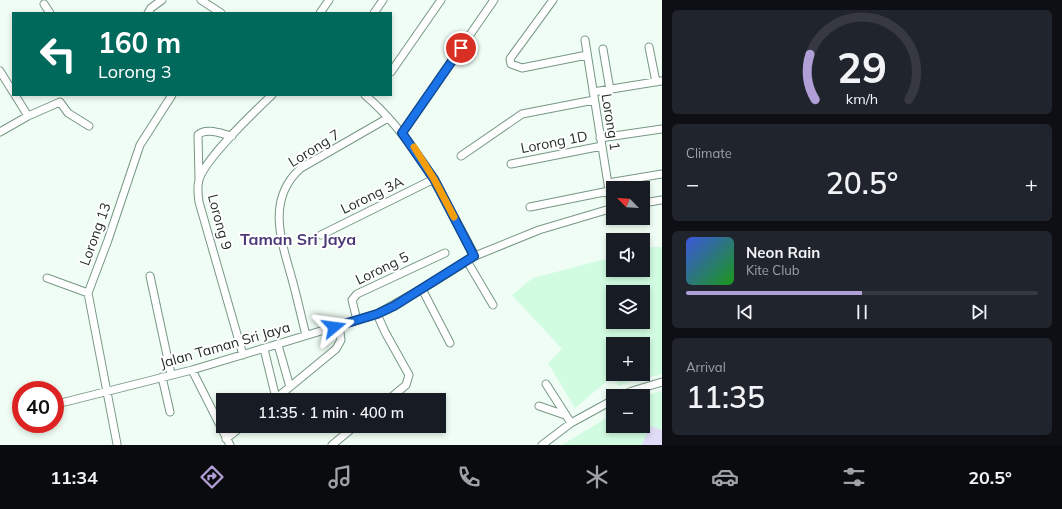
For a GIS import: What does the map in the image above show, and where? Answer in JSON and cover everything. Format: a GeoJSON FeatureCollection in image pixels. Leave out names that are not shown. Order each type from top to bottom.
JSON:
{"type":"FeatureCollection","features":[{"type":"Feature","properties":{"kind":"street"},"geometry":{"type":"LineString","coordinates":[[149,12],[151,8],[162,0]]}},
{"type":"Feature","properties":{"kind":"street"},"geometry":{"type":"LineString","coordinates":[[201,0],[219,12]]}},
{"type":"Feature","properties":{"kind":"street"},"geometry":{"type":"LineString","coordinates":[[321,12],[329,0]]}},
{"type":"Feature","properties":{"kind":"street"},"geometry":{"type":"LineString","coordinates":[[375,12],[383,0]]}},
{"type":"Feature","properties":{"kind":"street"},"geometry":{"type":"LineString","coordinates":[[392,71],[441,0]]}},
{"type":"Feature","properties":{"kind":"street"},"geometry":{"type":"LineString","coordinates":[[402,133],[494,0]]}},
{"type":"Feature","properties":{"kind":"street"},"geometry":{"type":"LineString","coordinates":[[553,0],[512,56],[510,62],[514,66],[522,68],[587,55]]}},
{"type":"Feature","properties":{"kind":"street"},"geometry":{"type":"LineString","coordinates":[[44,4],[49,12]]}},
{"type":"Feature","properties":{"kind":"street","name":"Lorong 1"},"geometry":{"type":"LineString","coordinates":[[585,40],[608,181]]}},
{"type":"Feature","properties":{"kind":"street"},"geometry":{"type":"LineString","coordinates":[[461,156],[522,114],[593,96],[610,90],[658,82],[649,46]]}},
{"type":"Feature","properties":{"kind":"street"},"geometry":{"type":"LineString","coordinates":[[603,49],[610,90]]}},
{"type":"Feature","properties":{"kind":"street"},"geometry":{"type":"LineString","coordinates":[[0,71],[12,90]]}},
{"type":"Feature","properties":{"kind":"street"},"geometry":{"type":"LineString","coordinates":[[16,96],[28,116]]}},
{"type":"Feature","properties":{"kind":"street","name":"Lorong 13"},"geometry":{"type":"LineString","coordinates":[[88,293],[108,240],[140,145],[171,96]]}},
{"type":"Feature","properties":{"kind":"street","name":"Lorong 9"},"geometry":{"type":"LineString","coordinates":[[243,355],[199,202],[199,179],[232,136],[271,96]]}},
{"type":"Feature","properties":{"kind":"street"},"geometry":{"type":"LineString","coordinates":[[370,97],[402,133],[434,179],[474,256]]}},
{"type":"Feature","properties":{"kind":"street"},"geometry":{"type":"LineString","coordinates":[[0,132],[28,116],[60,102],[68,113],[88,126]]}},
{"type":"Feature","properties":{"kind":"street","name":"Lorong 7"},"geometry":{"type":"LineString","coordinates":[[306,335],[281,240],[279,210],[285,188],[292,177],[301,168],[388,118]]}},
{"type":"Feature","properties":{"kind":"street","name":"Lorong 1D"},"geometry":{"type":"LineString","coordinates":[[511,164],[662,129]]}},
{"type":"Feature","properties":{"kind":"street"},"geometry":{"type":"LineString","coordinates":[[199,179],[198,135],[208,131],[232,136]]}},
{"type":"Feature","properties":{"kind":"street"},"geometry":{"type":"LineString","coordinates":[[620,181],[662,174]]}},
{"type":"Feature","properties":{"kind":"street","name":"Lorong 3A"},"geometry":{"type":"LineString","coordinates":[[321,235],[434,179]]}},
{"type":"Feature","properties":{"kind":"street"},"geometry":{"type":"LineString","coordinates":[[530,207],[606,192]]}},
{"type":"Feature","properties":{"kind":"street"},"geometry":{"type":"LineString","coordinates":[[650,202],[662,200]]}},
{"type":"Feature","properties":{"kind":"street","name":"Jalan Taman Sri Jaya"},"geometry":{"type":"LineString","coordinates":[[64,402],[107,392],[171,374],[192,370],[377,314],[422,289],[474,256],[539,230],[606,210]]}},
{"type":"Feature","properties":{"kind":"street","name":"Lorong 5"},"geometry":{"type":"LineString","coordinates":[[357,320],[352,300],[357,294],[445,253]]}},
{"type":"Feature","properties":{"kind":"street"},"geometry":{"type":"LineString","coordinates":[[467,261],[493,305]]}},
{"type":"Feature","properties":{"kind":"street"},"geometry":{"type":"LineString","coordinates":[[150,276],[171,374]]}},
{"type":"Feature","properties":{"kind":"street"},"geometry":{"type":"LineString","coordinates":[[47,278],[88,293],[117,444]]}},
{"type":"Feature","properties":{"kind":"street"},"geometry":{"type":"LineString","coordinates":[[422,289],[450,342]]}},
{"type":"Feature","properties":{"kind":"street"},"geometry":{"type":"LineString","coordinates":[[377,314],[409,376],[406,385],[396,393]]}},
{"type":"Feature","properties":{"kind":"street"},"geometry":{"type":"LineString","coordinates":[[282,393],[336,349],[341,340],[339,326]]}},
{"type":"Feature","properties":{"kind":"street"},"geometry":{"type":"LineString","coordinates":[[278,345],[290,387]]}},
{"type":"Feature","properties":{"kind":"street"},"geometry":{"type":"LineString","coordinates":[[264,349],[274,393]]}},
{"type":"Feature","properties":{"kind":"street"},"geometry":{"type":"LineString","coordinates":[[192,370],[228,442],[236,433]]}},
{"type":"Feature","properties":{"kind":"street"},"geometry":{"type":"LineString","coordinates":[[162,377],[170,412]]}},
{"type":"Feature","properties":{"kind":"street"},"geometry":{"type":"LineString","coordinates":[[639,389],[662,382]]}},
{"type":"Feature","properties":{"kind":"street"},"geometry":{"type":"LineString","coordinates":[[546,384],[571,423]]}},
{"type":"Feature","properties":{"kind":"street"},"geometry":{"type":"LineString","coordinates":[[542,445],[571,423],[606,404]]}},
{"type":"Feature","properties":{"kind":"street"},"geometry":{"type":"LineString","coordinates":[[539,406],[565,415]]}},
{"type":"Feature","properties":{"kind":"street"},"geometry":{"type":"LineString","coordinates":[[332,445],[347,433]]}},
{"type":"Feature","properties":{"kind":"shaded area"},"geometry":{"type":"Polygon","coordinates":[[[650,247],[662,247],[662,374],[650,377],[650,337],[606,337],[607,381],[575,408],[548,363],[562,349],[512,295],[533,278],[606,259],[606,277],[650,277],[650,247]]]}},
{"type":"Feature","properties":{"kind":"shaded area"},"geometry":{"type":"Polygon","coordinates":[[[616,381],[632,381],[619,386],[616,381]]]}},
{"type":"Feature","properties":{"kind":"shaded area"},"geometry":{"type":"Polygon","coordinates":[[[662,391],[662,445],[562,445],[606,418],[606,433],[650,433],[650,394],[662,391]]]}},
{"type":"Feature","properties":{"kind":"shaded area"},"geometry":{"type":"Polygon","coordinates":[[[650,426],[662,430],[662,445],[642,445],[647,433],[650,433],[650,426]]]}},
{"type":"Feature","properties":{"kind":"slow traffic"},"geometry":{"type":"LineString","coordinates":[[414,147],[434,179],[454,217]]}},
{"type":"Feature","properties":{"kind":"district","name":"Taman Sri Jaya"},"geometry":{"type":"Point","coordinates":[298,239]}},
{"type":"Feature","properties":{"kind":"route"},"geometry":{"type":"LineString","coordinates":[[334,327],[377,314],[394,306],[474,256],[434,179],[412,145],[402,133],[461,48]]}}]}
